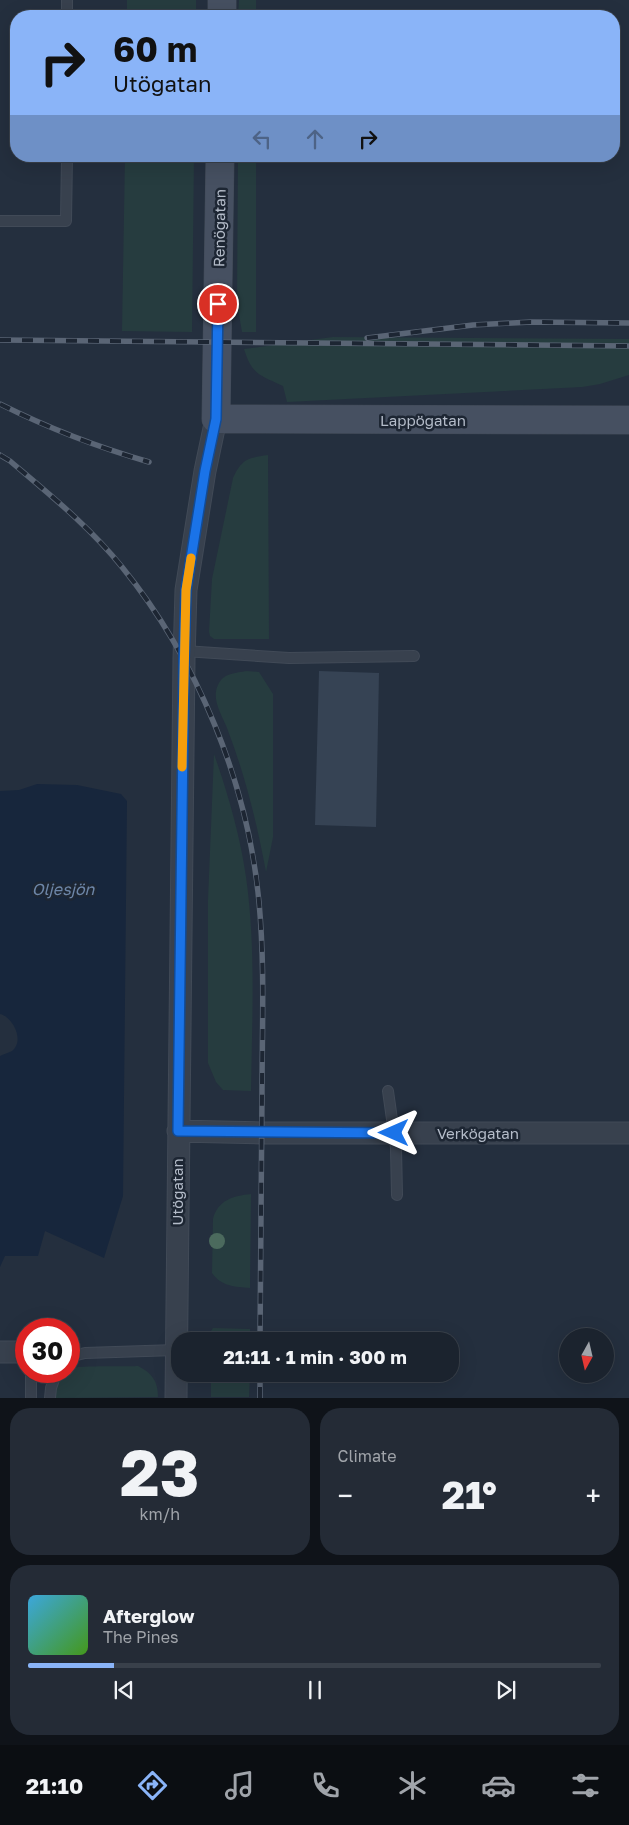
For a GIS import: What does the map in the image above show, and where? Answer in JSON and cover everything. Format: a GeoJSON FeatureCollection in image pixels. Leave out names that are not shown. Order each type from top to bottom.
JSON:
{"type":"FeatureCollection","features":[{"type":"Feature","properties":{"kind":"street","name":"Renögatan"},"geometry":{"type":"LineString","coordinates":[[216,419],[220,162]]}},
{"type":"Feature","properties":{"kind":"street","name":"Lappögatan"},"geometry":{"type":"LineString","coordinates":[[216,419],[629,420]]}},
{"type":"Feature","properties":{"kind":"street","name":"Utögatan"},"geometry":{"type":"LineString","coordinates":[[176,1332],[186,590],[205,471],[216,419]]}},
{"type":"Feature","properties":{"kind":"street","name":"Verkögatan"},"geometry":{"type":"LineString","coordinates":[[178,1131],[629,1133]]}},
{"type":"Feature","properties":{"kind":"street"},"geometry":{"type":"LineString","coordinates":[[0,1352],[15,1352]]}},
{"type":"Feature","properties":{"kind":"street","name":"Utögatan"},"geometry":{"type":"LineString","coordinates":[[176,1382],[176,1398]]}},
{"type":"Feature","properties":{"kind":"lane"},"geometry":{"type":"LineString","coordinates":[[0,221],[66,221],[67,162]]}},
{"type":"Feature","properties":{"kind":"lane"},"geometry":{"type":"LineString","coordinates":[[184,651],[289,658],[414,656]]}},
{"type":"Feature","properties":{"kind":"lane"},"geometry":{"type":"LineString","coordinates":[[388,1092],[396,1148],[397,1195]]}},
{"type":"Feature","properties":{"kind":"lane"},"geometry":{"type":"LineString","coordinates":[[80,1354],[171,1350]]}},
{"type":"Feature","properties":{"kind":"lane"},"geometry":{"type":"LineString","coordinates":[[31,1383],[31,1398]]}},
{"type":"Feature","properties":{"kind":"lane"},"geometry":{"type":"LineString","coordinates":[[50,1398],[53,1383]]}},
{"type":"Feature","properties":{"kind":"green space"},"geometry":{"type":"Polygon","coordinates":[[[127,0],[196,0],[196,10],[127,10],[127,0]]]}},
{"type":"Feature","properties":{"kind":"green space"},"geometry":{"type":"Polygon","coordinates":[[[239,0],[256,0],[256,10],[238,10],[239,0]]]}},
{"type":"Feature","properties":{"kind":"green space"},"geometry":{"type":"Polygon","coordinates":[[[125,162],[194,162],[192,332],[122,331],[125,162]]]}},
{"type":"Feature","properties":{"kind":"green space"},"geometry":{"type":"Polygon","coordinates":[[[238,162],[256,162],[256,332],[242,332],[237,303],[238,162]]]}},
{"type":"Feature","properties":{"kind":"green space"},"geometry":{"type":"Polygon","coordinates":[[[333,337],[629,339],[629,375],[600,384],[582,387],[287,402],[283,386],[258,373],[250,364],[244,349],[333,337]]]}},
{"type":"Feature","properties":{"kind":"green space"},"geometry":{"type":"Polygon","coordinates":[[[268,455],[269,639],[214,639],[210,636],[209,632],[212,579],[233,478],[239,467],[246,460],[268,455]]]}},
{"type":"Feature","properties":{"kind":"green space"},"geometry":{"type":"Polygon","coordinates":[[[247,671],[259,672],[273,694],[273,837],[266,872],[245,781],[216,701],[216,690],[223,678],[230,674],[247,671]]]}},
{"type":"Feature","properties":{"kind":"green space"},"geometry":{"type":"Polygon","coordinates":[[[214,754],[237,830],[249,903],[253,984],[251,1091],[223,1090],[216,1082],[208,1063],[208,900],[214,754]]]}},
{"type":"Feature","properties":{"kind":"green space"},"geometry":{"type":"Polygon","coordinates":[[[251,1194],[250,1288],[224,1283],[212,1273],[213,1219],[215,1213],[222,1203],[227,1200],[251,1194]]]}},
{"type":"Feature","properties":{"kind":"green space"},"geometry":{"type":"Polygon","coordinates":[[[213,1328],[250,1329],[250,1332],[211,1331],[213,1328]]]}},
{"type":"Feature","properties":{"kind":"green space"},"geometry":{"type":"Polygon","coordinates":[[[138,1366],[153,1378],[157,1386],[158,1397],[54,1398],[59,1383],[80,1383],[81,1367],[138,1366]]]}},
{"type":"Feature","properties":{"kind":"green space"},"geometry":{"type":"Polygon","coordinates":[[[211,1382],[250,1382],[249,1397],[211,1397],[211,1382]]]}},
{"type":"Feature","properties":{"kind":"water","name":"Oljesjön"},"geometry":{"type":"Polygon","coordinates":[[[37,784],[77,785],[121,794],[127,801],[123,1196],[104,1258],[45,1231],[38,1256],[5,1256],[0,1267],[0,1056],[12,1051],[16,1047],[17,1036],[13,1024],[0,1014],[0,791],[19,790],[37,784]]]}},
{"type":"Feature","properties":{"kind":"building"},"geometry":{"type":"Polygon","coordinates":[[[319,671],[379,673],[376,827],[315,825],[319,671]]]}},
{"type":"Feature","properties":{"kind":"railway"},"geometry":{"type":"LineString","coordinates":[[367,338],[473,325],[531,322],[629,323]]}},
{"type":"Feature","properties":{"kind":"railway"},"geometry":{"type":"LineString","coordinates":[[0,340],[629,346]]}},
{"type":"Feature","properties":{"kind":"railway"},"geometry":{"type":"LineString","coordinates":[[0,404],[73,436],[149,462]]}},
{"type":"Feature","properties":{"kind":"railway"},"geometry":{"type":"LineString","coordinates":[[0,455],[10,461],[54,498],[82,524],[122,567],[149,603],[174,641],[195,682],[231,768],[244,812],[253,857],[261,926],[263,998],[260,1332]]}},
{"type":"Feature","properties":{"kind":"railway"},"geometry":{"type":"LineString","coordinates":[[260,1382],[260,1398]]}},
{"type":"Feature","properties":{"kind":"slow traffic"},"geometry":{"type":"LineString","coordinates":[[182,767],[186,590],[191,558]]}},
{"type":"Feature","properties":{"kind":"route"},"geometry":{"type":"LineString","coordinates":[[218,304],[216,419],[205,471],[186,590],[178,1131],[394,1133]]}}]}
